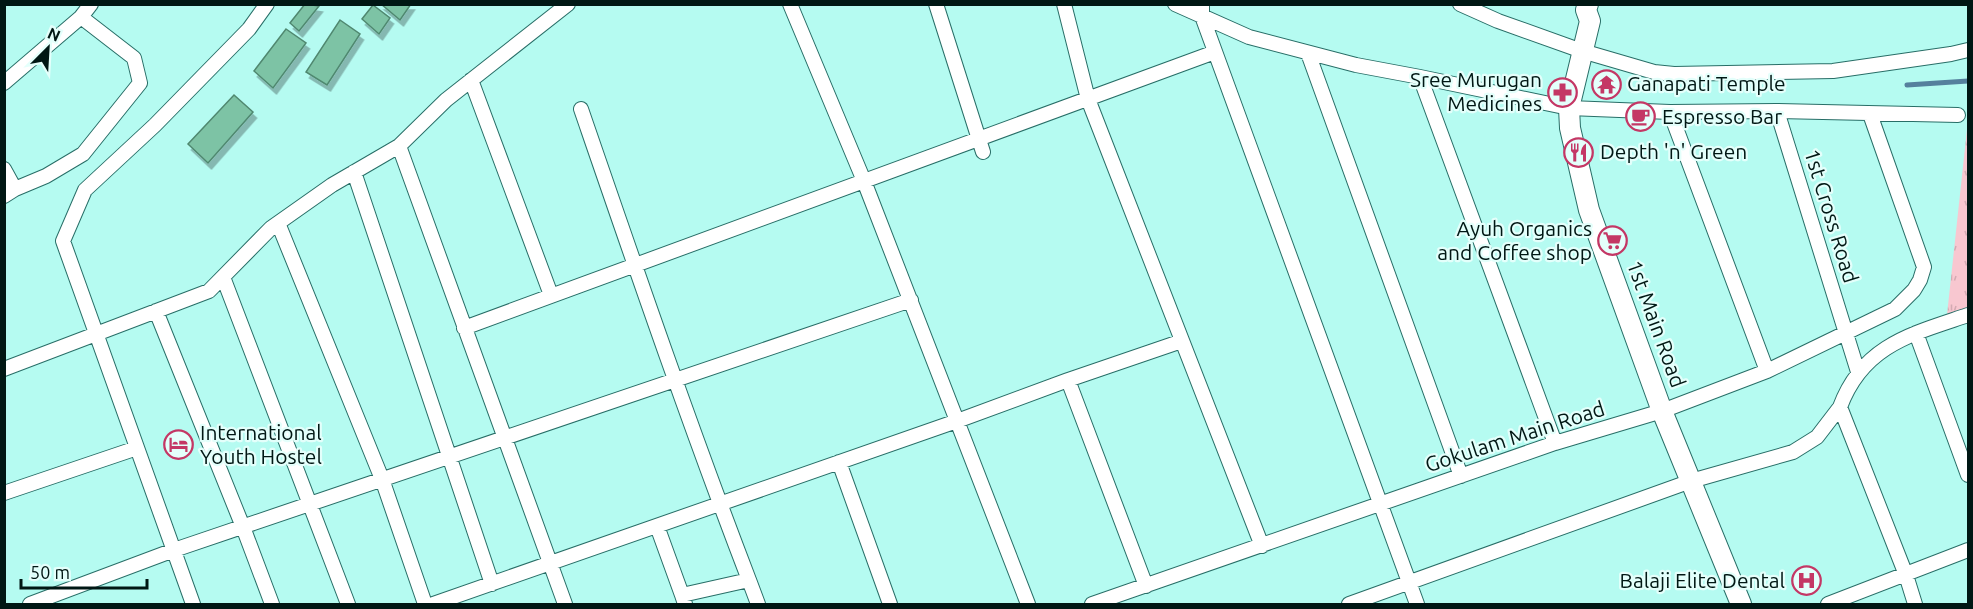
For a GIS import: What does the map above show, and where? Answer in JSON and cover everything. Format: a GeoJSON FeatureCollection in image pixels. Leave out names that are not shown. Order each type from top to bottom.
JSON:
{"type":"FeatureCollection","features":[{"type":"Feature","properties":{"kind":"main road","name":"1st Main Road"},"geometry":{"type":"LineString","coordinates":[[1602,4],[1599,14],[1589,13],[1569,108],[1570,128],[1589,210],[1662,411],[1741,604]]}},
{"type":"Feature","properties":{"kind":"street"},"geometry":{"type":"LineString","coordinates":[[4,83],[81,16],[91,4]]}},
{"type":"Feature","properties":{"kind":"street"},"geometry":{"type":"LineString","coordinates":[[193,604],[63,241],[85,190],[156,125],[249,28],[267,4]]}},
{"type":"Feature","properties":{"kind":"street"},"geometry":{"type":"LineString","coordinates":[[4,369],[210,291],[278,223],[332,185],[399,146],[446,100],[568,4]]}},
{"type":"Feature","properties":{"kind":"street"},"geometry":{"type":"LineString","coordinates":[[790,4],[864,181],[1028,604]]}},
{"type":"Feature","properties":{"kind":"street"},"geometry":{"type":"LineString","coordinates":[[936,4],[981,146]]}},
{"type":"Feature","properties":{"kind":"street"},"geometry":{"type":"LineString","coordinates":[[1064,4],[1088,99],[1110,169],[1182,342],[1262,546]]}},
{"type":"Feature","properties":{"kind":"street"},"geometry":{"type":"LineString","coordinates":[[1175,4],[1202,10],[1249,37],[1356,66],[1420,76],[1569,108],[1670,112],[1777,111],[1958,115]]}},
{"type":"Feature","properties":{"kind":"street"},"geometry":{"type":"LineString","coordinates":[[1460,4],[1498,21],[1582,51],[1639,69],[1674,74],[1833,71],[1968,50]]}},
{"type":"Feature","properties":{"kind":"street"},"geometry":{"type":"LineString","coordinates":[[1202,10],[1215,52],[1417,604]]}},
{"type":"Feature","properties":{"kind":"street"},"geometry":{"type":"LineString","coordinates":[[4,169],[10,193],[46,176],[83,154],[140,83],[134,58],[81,16]]}},
{"type":"Feature","properties":{"kind":"street"},"geometry":{"type":"LineString","coordinates":[[464,328],[864,181],[981,146],[1088,99],[1215,52]]}},
{"type":"Feature","properties":{"kind":"street"},"geometry":{"type":"LineString","coordinates":[[1308,53],[1461,476]]}},
{"type":"Feature","properties":{"kind":"street"},"geometry":{"type":"LineString","coordinates":[[1420,76],[1556,443]]}},
{"type":"Feature","properties":{"kind":"street"},"geometry":{"type":"LineString","coordinates":[[471,80],[551,296]]}},
{"type":"Feature","properties":{"kind":"street"},"geometry":{"type":"LineString","coordinates":[[581,108],[634,265],[758,604]]}},
{"type":"Feature","properties":{"kind":"street","name":"1st Cross Road"},"geometry":{"type":"LineString","coordinates":[[1777,111],[1858,372]]}},
{"type":"Feature","properties":{"kind":"street"},"geometry":{"type":"LineString","coordinates":[[1670,112],[1767,371]]}},
{"type":"Feature","properties":{"kind":"street","name":"Gokulam Main Road"},"geometry":{"type":"LineString","coordinates":[[1092,604],[1556,443],[1662,411],[1846,338],[1895,309],[1914,290],[1924,267],[1870,114]]}},
{"type":"Feature","properties":{"kind":"street"},"geometry":{"type":"LineString","coordinates":[[399,146],[565,604]]}},
{"type":"Feature","properties":{"kind":"street"},"geometry":{"type":"LineString","coordinates":[[354,172],[492,584]]}},
{"type":"Feature","properties":{"kind":"street"},"geometry":{"type":"LineString","coordinates":[[278,223],[382,479],[425,604]]}},
{"type":"Feature","properties":{"kind":"street"},"geometry":{"type":"LineString","coordinates":[[223,278],[348,604]]}},
{"type":"Feature","properties":{"kind":"street"},"geometry":{"type":"LineString","coordinates":[[30,604],[174,550],[910,300]]}},
{"type":"Feature","properties":{"kind":"street"},"geometry":{"type":"LineString","coordinates":[[156,311],[272,604]]}},
{"type":"Feature","properties":{"kind":"street"},"geometry":{"type":"LineString","coordinates":[[1348,604],[1691,481],[1793,452],[1817,437],[1840,407],[1847,389],[1858,372],[1876,354],[1916,333],[1968,315]]}},
{"type":"Feature","properties":{"kind":"street"},"geometry":{"type":"LineString","coordinates":[[1916,333],[1968,475]]}},
{"type":"Feature","properties":{"kind":"street"},"geometry":{"type":"LineString","coordinates":[[433,604],[1182,342]]}},
{"type":"Feature","properties":{"kind":"street"},"geometry":{"type":"LineString","coordinates":[[1068,380],[1146,586]]}},
{"type":"Feature","properties":{"kind":"street"},"geometry":{"type":"LineString","coordinates":[[1840,407],[1906,575],[1915,604]]}},
{"type":"Feature","properties":{"kind":"street"},"geometry":{"type":"LineString","coordinates":[[4,493],[137,448]]}},
{"type":"Feature","properties":{"kind":"street"},"geometry":{"type":"LineString","coordinates":[[839,462],[890,604]]}},
{"type":"Feature","properties":{"kind":"street"},"geometry":{"type":"LineString","coordinates":[[657,526],[684,600],[749,580]]}},
{"type":"Feature","properties":{"kind":"street"},"geometry":{"type":"LineString","coordinates":[[1828,604],[1968,550]]}},
{"type":"Feature","properties":{"kind":"green space"},"geometry":{"type":"Polygon","coordinates":[[[1968,120],[1968,307],[1947,315],[1968,120]]]}},
{"type":"Feature","properties":{"kind":"building"},"geometry":{"type":"Polygon","coordinates":[[[305,4],[319,6],[299,31],[290,23],[305,4]]]}},
{"type":"Feature","properties":{"kind":"building"},"geometry":{"type":"Polygon","coordinates":[[[381,4],[411,4],[400,20],[381,4]]]}},
{"type":"Feature","properties":{"kind":"building"},"geometry":{"type":"Polygon","coordinates":[[[373,5],[390,18],[379,34],[362,19],[373,5]]]}},
{"type":"Feature","properties":{"kind":"building"},"geometry":{"type":"Polygon","coordinates":[[[340,20],[360,34],[327,85],[306,72],[340,20]]]}},
{"type":"Feature","properties":{"kind":"building"},"geometry":{"type":"Polygon","coordinates":[[[286,29],[306,43],[273,88],[254,71],[286,29]]]}},
{"type":"Feature","properties":{"kind":"building"},"geometry":{"type":"Polygon","coordinates":[[[234,95],[253,112],[208,163],[188,144],[234,95]]]}},
{"type":"Feature","properties":{"kind":"waterway"},"geometry":{"type":"LineString","coordinates":[[1907,85],[1968,81]]}},
{"type":"Feature","properties":{"kind":"place","name":"Ganapati Temple"},"geometry":{"type":"Point","coordinates":[1606,84]}},
{"type":"Feature","properties":{"kind":"place","name":"Sree Murugan Medicines"},"geometry":{"type":"Point","coordinates":[1563,92]}},
{"type":"Feature","properties":{"kind":"place","name":"Espresso Bar"},"geometry":{"type":"Point","coordinates":[1641,117]}},
{"type":"Feature","properties":{"kind":"place","name":"Depth 'n' Green"},"geometry":{"type":"Point","coordinates":[1579,152]}},
{"type":"Feature","properties":{"kind":"place","name":"Ayuh Organics and Coffee shop"},"geometry":{"type":"Point","coordinates":[1613,241]}},
{"type":"Feature","properties":{"kind":"place","name":"International Youth Hostel"},"geometry":{"type":"Point","coordinates":[179,445]}},
{"type":"Feature","properties":{"kind":"place","name":"Balaji Elite Dental"},"geometry":{"type":"Point","coordinates":[1806,581]}}]}
